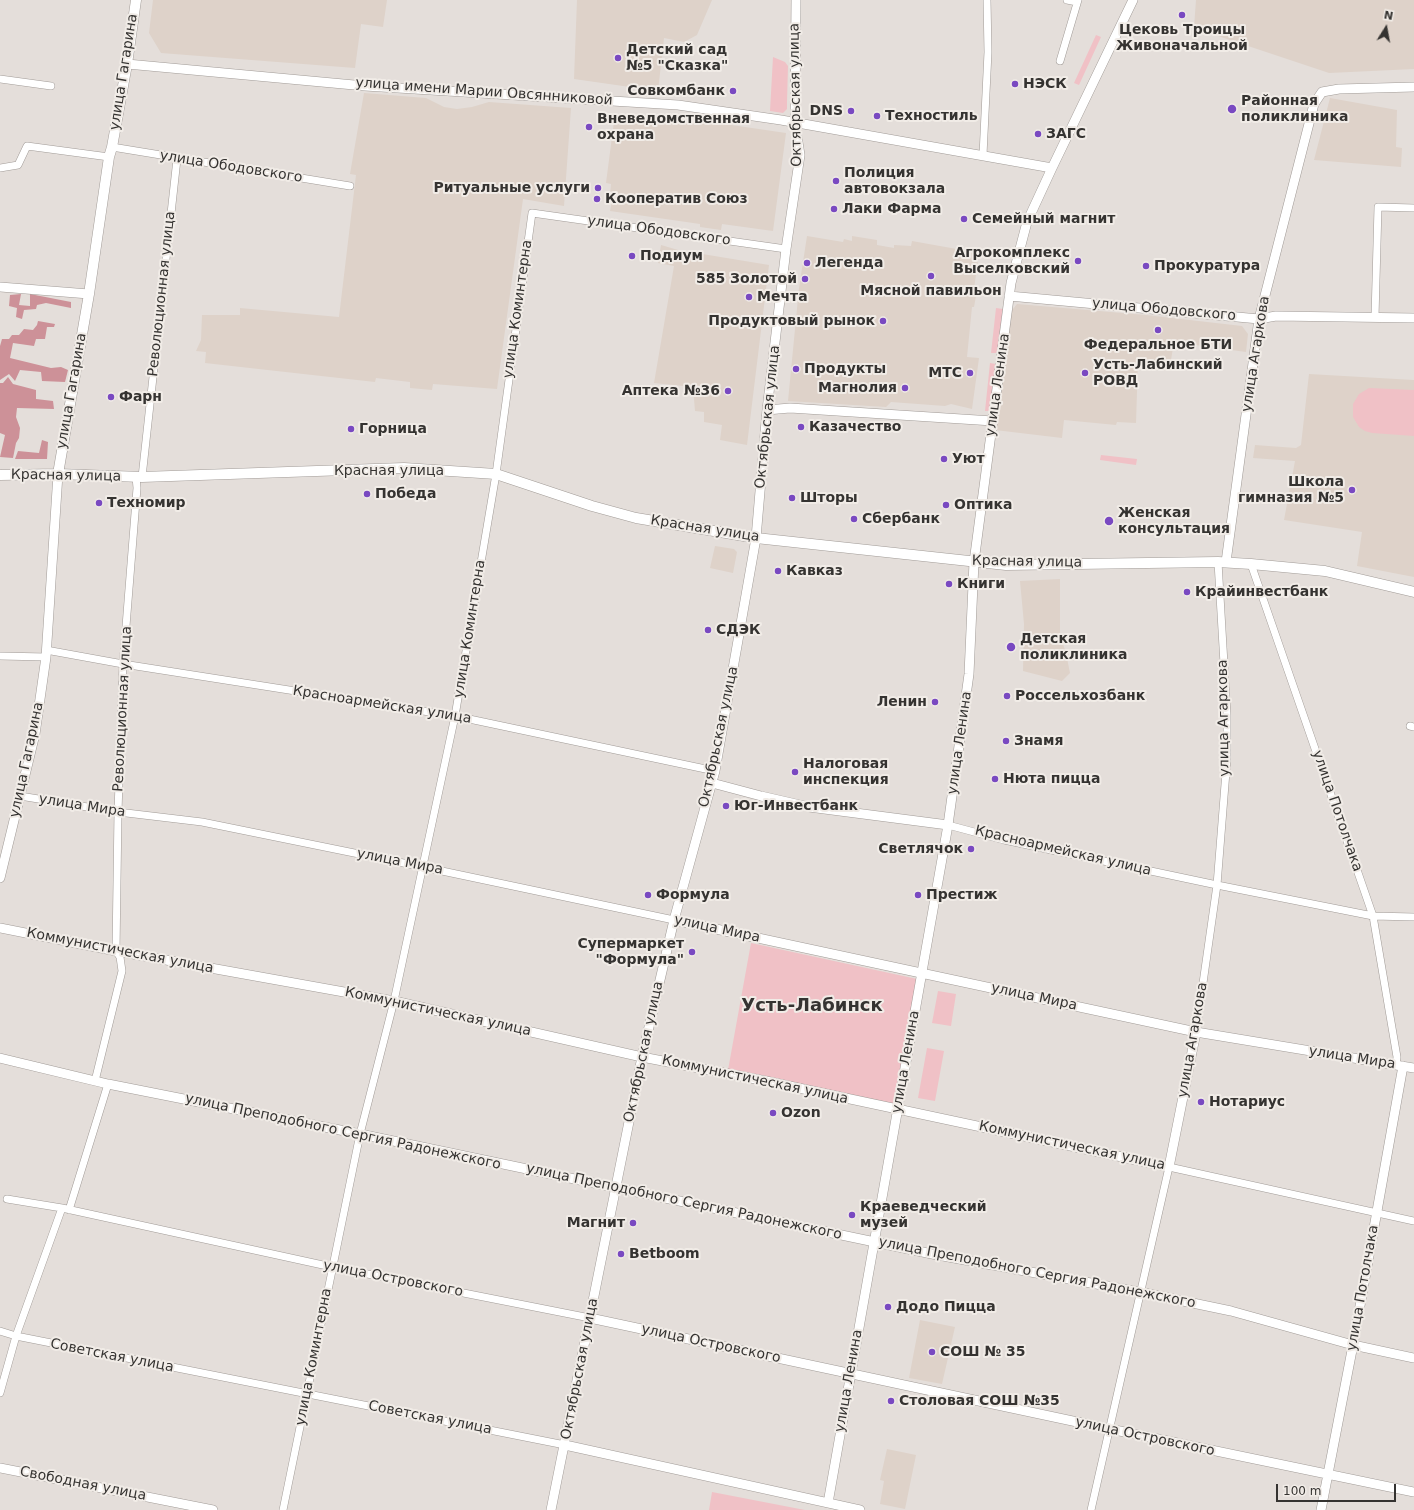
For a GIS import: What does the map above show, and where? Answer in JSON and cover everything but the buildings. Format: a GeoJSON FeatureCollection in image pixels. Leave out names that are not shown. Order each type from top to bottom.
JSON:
{"type":"FeatureCollection","features":[{"type":"Feature","properties":{"kind":"main road","name":"улица Гагарина"},"geometry":{"type":"LineString","coordinates":[[58,474],[110,152],[127,64],[136,0]]}},
{"type":"Feature","properties":{"kind":"main road","name":"Красная улица"},"geometry":{"type":"LineString","coordinates":[[0,475],[58,474],[139,477],[404,468],[496,474],[592,506],[636,518],[756,538],[1006,565],[1222,562],[1251,564],[1325,571],[1414,592]]}},
{"type":"Feature","properties":{"kind":"street","name":"Октябрьская улица"},"geometry":{"type":"LineString","coordinates":[[551,1510],[642,1057],[674,920],[715,771],[756,538],[767,410],[786,249],[800,155],[795,123],[796,0]]}},
{"type":"Feature","properties":{"kind":"street"},"geometry":{"type":"LineString","coordinates":[[983,155],[988,52],[987,0]]}},
{"type":"Feature","properties":{"kind":"street"},"geometry":{"type":"LineString","coordinates":[[1060,61],[1077,1],[1067,0]]}},
{"type":"Feature","properties":{"kind":"street","name":"улица Ленина"},"geometry":{"type":"LineString","coordinates":[[828,1503],[948,825],[969,674],[974,562],[1009,296],[1028,222],[1052,168],[1133,0]]}},
{"type":"Feature","properties":{"kind":"street","name":"улица имени Марии Овсянниковой"},"geometry":{"type":"LineString","coordinates":[[127,64],[366,86],[678,105],[795,123],[1052,168]]}},
{"type":"Feature","properties":{"kind":"street"},"geometry":{"type":"LineString","coordinates":[[0,79],[51,86]]}},
{"type":"Feature","properties":{"kind":"street","name":"улица Агаркова"},"geometry":{"type":"LineString","coordinates":[[1091,1510],[1169,1167],[1196,1032],[1217,885],[1227,759],[1222,562],[1258,319],[1314,104],[1322,92],[1339,89],[1414,87]]}},
{"type":"Feature","properties":{"kind":"street","name":"улица Ободовского"},"geometry":{"type":"LineString","coordinates":[[0,168],[18,165],[27,146],[177,159],[350,186]]}},
{"type":"Feature","properties":{"kind":"street","name":"Революционная улица"},"geometry":{"type":"LineString","coordinates":[[95,1081],[122,971],[120,958],[116,951],[118,812],[123,664],[137,488],[177,159]]}},
{"type":"Feature","properties":{"kind":"street"},"geometry":{"type":"LineString","coordinates":[[1375,317],[1378,207],[1414,208]]}},
{"type":"Feature","properties":{"kind":"street","name":"улица Ободовского"},"geometry":{"type":"LineString","coordinates":[[532,213],[786,249]]}},
{"type":"Feature","properties":{"kind":"street","name":"улица Коминтерна"},"geometry":{"type":"LineString","coordinates":[[283,1510],[360,1134],[394,1001],[455,716],[496,474],[532,213]]}},
{"type":"Feature","properties":{"kind":"street"},"geometry":{"type":"LineString","coordinates":[[0,287],[88,294]]}},
{"type":"Feature","properties":{"kind":"street","name":"улица Ободовского"},"geometry":{"type":"LineString","coordinates":[[1009,296],[1258,319],[1276,316],[1414,318]]}},
{"type":"Feature","properties":{"kind":"street"},"geometry":{"type":"LineString","coordinates":[[767,410],[790,408],[993,422]]}},
{"type":"Feature","properties":{"kind":"street","name":"улица Гагарина"},"geometry":{"type":"LineString","coordinates":[[0,878],[35,734],[46,654],[58,474]]}},
{"type":"Feature","properties":{"kind":"street","name":"улица Потолчака"},"geometry":{"type":"LineString","coordinates":[[1251,564],[1373,916],[1399,1065],[1377,1212],[1321,1510]]}},
{"type":"Feature","properties":{"kind":"street","name":"Красноармейская улица"},"geometry":{"type":"LineString","coordinates":[[0,656],[46,654],[123,664],[455,716],[715,771]]}},
{"type":"Feature","properties":{"kind":"street","name":"Красноармейская улица"},"geometry":{"type":"LineString","coordinates":[[712,783],[761,796],[808,806],[948,825],[1004,840],[1373,916],[1414,917]]}},
{"type":"Feature","properties":{"kind":"street","name":"улица Мира"},"geometry":{"type":"LineString","coordinates":[[20,796],[118,812],[202,822],[674,920],[1196,1032],[1414,1068]]}},
{"type":"Feature","properties":{"kind":"street","name":"Коммунистическая улица"},"geometry":{"type":"LineString","coordinates":[[0,928],[116,951],[394,1001],[642,1057],[1169,1167],[1414,1221]]}},
{"type":"Feature","properties":{"kind":"street","name":"улица Преподобного Сергия Радонежского"},"geometry":{"type":"LineString","coordinates":[[0,1058],[108,1084],[360,1134],[932,1254],[1140,1292],[1231,1311],[1353,1345],[1414,1358]]}},
{"type":"Feature","properties":{"kind":"street"},"geometry":{"type":"LineString","coordinates":[[0,1393],[16,1336],[65,1209],[108,1084]]}},
{"type":"Feature","properties":{"kind":"street","name":"улица Островского"},"geometry":{"type":"LineString","coordinates":[[7,1199],[65,1209],[332,1267],[590,1318],[1110,1430],[1414,1492]]}},
{"type":"Feature","properties":{"kind":"street","name":"Советская улица"},"geometry":{"type":"LineString","coordinates":[[0,1331],[16,1336],[565,1445],[860,1510]]}},
{"type":"Feature","properties":{"kind":"street","name":"Свободная улица"},"geometry":{"type":"LineString","coordinates":[[0,1468],[213,1510]]}},
{"type":"Feature","properties":{"kind":"shaded area"},"geometry":{"type":"Polygon","coordinates":[[[153,0],[387,0],[383,27],[361,24],[355,68],[161,53],[149,33],[153,0]]]}},
{"type":"Feature","properties":{"kind":"shaded area","name":"Детский сад №5 \"Сказка\""},"geometry":{"type":"Polygon","coordinates":[[[577,0],[712,0],[697,35],[684,42],[664,38],[658,91],[574,79],[577,0]]]}},
{"type":"Feature","properties":{"kind":"shaded area"},"geometry":{"type":"Polygon","coordinates":[[[1196,0],[1414,0],[1414,69],[1329,73],[1194,28],[1196,0]]]}},
{"type":"Feature","properties":{"kind":"shaded area"},"geometry":{"type":"Polygon","coordinates":[[[1096,35],[1101,37],[1079,85],[1074,83],[1096,35]]]}},
{"type":"Feature","properties":{"kind":"shaded area"},"geometry":{"type":"Polygon","coordinates":[[[773,57],[785,62],[788,66],[787,109],[783,113],[770,111],[773,57]]]}},
{"type":"Feature","properties":{"kind":"shaded area"},"geometry":{"type":"Polygon","coordinates":[[[364,93],[426,98],[444,107],[457,109],[472,107],[489,102],[571,108],[564,206],[523,199],[497,389],[433,384],[432,390],[410,388],[410,382],[376,378],[375,382],[205,363],[206,352],[196,351],[201,340],[202,315],[240,315],[240,308],[339,317],[356,175],[350,174],[364,93]]]}},
{"type":"Feature","properties":{"kind":"shaded area"},"geometry":{"type":"Polygon","coordinates":[[[1330,98],[1397,110],[1396,147],[1402,148],[1401,167],[1314,160],[1330,98]]]}},
{"type":"Feature","properties":{"kind":"shaded area"},"geometry":{"type":"Polygon","coordinates":[[[615,114],[676,122],[677,117],[786,133],[773,231],[722,224],[721,230],[700,227],[700,224],[610,211],[613,196],[610,195],[611,184],[606,183],[615,114]]]}},
{"type":"Feature","properties":{"kind":"shaded area","name":"Продуктовый рынок"},"geometry":{"type":"Polygon","coordinates":[[[807,236],[843,242],[844,239],[852,241],[852,236],[877,240],[877,245],[894,248],[894,245],[911,246],[912,241],[979,253],[973,296],[976,296],[974,307],[972,307],[967,357],[979,358],[972,409],[951,404],[945,406],[891,402],[886,407],[788,401],[799,288],[807,236]]]}},
{"type":"Feature","properties":{"kind":"shaded area"},"geometry":{"type":"Polygon","coordinates":[[[661,245],[678,250],[769,265],[747,445],[720,440],[722,425],[704,422],[704,412],[695,411],[693,387],[654,383],[674,266],[658,263],[661,245]]]}},
{"type":"Feature","properties":{"kind":"shaded area"},"geometry":{"type":"Polygon","coordinates":[[[21,294],[19,305],[30,306],[30,294],[71,302],[71,308],[46,303],[37,305],[36,309],[24,310],[22,319],[16,317],[17,308],[9,306],[10,295],[21,294]]]}},
{"type":"Feature","properties":{"kind":"shaded area"},"geometry":{"type":"Polygon","coordinates":[[[1017,304],[1146,315],[1242,326],[1248,334],[1246,352],[1174,342],[1170,366],[1138,361],[1136,423],[1117,422],[1116,425],[1064,420],[1062,438],[995,430],[1009,314],[1017,304]]]}},
{"type":"Feature","properties":{"kind":"shaded area"},"geometry":{"type":"Polygon","coordinates":[[[996,308],[1003,309],[997,353],[991,353],[996,308]]]}},
{"type":"Feature","properties":{"kind":"shaded area"},"geometry":{"type":"Polygon","coordinates":[[[38,321],[55,324],[54,327],[47,327],[45,339],[36,339],[34,346],[13,343],[10,358],[51,368],[61,367],[68,370],[65,382],[42,381],[41,372],[20,370],[15,381],[9,374],[0,380],[0,346],[2,339],[9,339],[12,335],[19,335],[24,329],[33,330],[38,321]]]}},
{"type":"Feature","properties":{"kind":"shaded area"},"geometry":{"type":"Polygon","coordinates":[[[990,363],[996,364],[991,409],[989,411],[985,411],[990,363]]]}},
{"type":"Feature","properties":{"kind":"shaded area","name":"Школа гимназия №5"},"geometry":{"type":"Polygon","coordinates":[[[1309,374],[1414,380],[1414,577],[1357,566],[1362,532],[1284,520],[1295,461],[1253,458],[1255,445],[1296,448],[1301,445],[1309,374]]]}},
{"type":"Feature","properties":{"kind":"shaded area"},"geometry":{"type":"Polygon","coordinates":[[[8,377],[13,384],[36,390],[36,399],[53,401],[54,409],[17,408],[16,417],[20,428],[19,438],[16,443],[13,458],[0,457],[5,435],[0,433],[0,383],[3,383],[8,377]]]}},
{"type":"Feature","properties":{"kind":"shaded area"},"geometry":{"type":"Polygon","coordinates":[[[1369,388],[1414,390],[1414,436],[1372,433],[1359,427],[1353,417],[1353,404],[1359,394],[1369,388]]]}},
{"type":"Feature","properties":{"kind":"shaded area"},"geometry":{"type":"Polygon","coordinates":[[[42,440],[48,442],[47,459],[15,459],[18,451],[39,453],[42,440]]]}},
{"type":"Feature","properties":{"kind":"shaded area"},"geometry":{"type":"Polygon","coordinates":[[[1101,455],[1137,459],[1136,465],[1100,460],[1101,455]]]}},
{"type":"Feature","properties":{"kind":"shaded area"},"geometry":{"type":"Polygon","coordinates":[[[715,546],[734,549],[737,552],[733,573],[710,568],[715,546]]]}},
{"type":"Feature","properties":{"kind":"shaded area"},"geometry":{"type":"Polygon","coordinates":[[[1060,579],[1060,635],[1066,653],[1070,673],[1062,681],[1023,671],[1024,624],[1020,581],[1060,579]]]}},
{"type":"Feature","properties":{"kind":"shaded area"},"geometry":{"type":"Polygon","coordinates":[[[751,943],[917,979],[896,1104],[728,1070],[751,943]]]}},
{"type":"Feature","properties":{"kind":"shaded area"},"geometry":{"type":"Polygon","coordinates":[[[938,991],[956,994],[951,1026],[932,1023],[938,991]]]}},
{"type":"Feature","properties":{"kind":"shaded area"},"geometry":{"type":"Polygon","coordinates":[[[927,1048],[944,1051],[935,1101],[918,1098],[927,1048]]]}},
{"type":"Feature","properties":{"kind":"shaded area","name":"СОШ № 35"},"geometry":{"type":"Polygon","coordinates":[[[920,1320],[955,1327],[942,1384],[909,1378],[920,1320]]]}},
{"type":"Feature","properties":{"kind":"shaded area"},"geometry":{"type":"Polygon","coordinates":[[[887,1449],[916,1455],[905,1509],[880,1504],[884,1481],[880,1480],[887,1449]]]}},
{"type":"Feature","properties":{"kind":"shaded area"},"geometry":{"type":"Polygon","coordinates":[[[712,1492],[805,1510],[709,1510],[712,1492]]]}},
{"type":"Feature","properties":{"kind":"place","name":"Цековь Троицы Живоначальной"},"geometry":{"type":"Point","coordinates":[1182,15]}},
{"type":"Feature","properties":{"kind":"place","name":"Детский сад №5 \"Сказка\""},"geometry":{"type":"Point","coordinates":[618,58]}},
{"type":"Feature","properties":{"kind":"place","name":"НЭСК"},"geometry":{"type":"Point","coordinates":[1015,84]}},
{"type":"Feature","properties":{"kind":"place","name":"Совкомбанк"},"geometry":{"type":"Point","coordinates":[733,91]}},
{"type":"Feature","properties":{"kind":"place","name":"Районная поликлиника"},"geometry":{"type":"Point","coordinates":[1232,109]}},
{"type":"Feature","properties":{"kind":"place","name":"DNS"},"geometry":{"type":"Point","coordinates":[851,111]}},
{"type":"Feature","properties":{"kind":"place","name":"Техностиль"},"geometry":{"type":"Point","coordinates":[877,116]}},
{"type":"Feature","properties":{"kind":"place","name":"Вневедомственная охрана"},"geometry":{"type":"Point","coordinates":[589,127]}},
{"type":"Feature","properties":{"kind":"place","name":"ЗАГС"},"geometry":{"type":"Point","coordinates":[1038,134]}},
{"type":"Feature","properties":{"kind":"place","name":"Полиция автовокзала"},"geometry":{"type":"Point","coordinates":[836,181]}},
{"type":"Feature","properties":{"kind":"place","name":"Ритуальные услуги"},"geometry":{"type":"Point","coordinates":[598,188]}},
{"type":"Feature","properties":{"kind":"place","name":"Кооператив Союз"},"geometry":{"type":"Point","coordinates":[597,199]}},
{"type":"Feature","properties":{"kind":"place","name":"Лаки Фарма"},"geometry":{"type":"Point","coordinates":[834,209]}},
{"type":"Feature","properties":{"kind":"place","name":"Семейный магнит"},"geometry":{"type":"Point","coordinates":[964,219]}},
{"type":"Feature","properties":{"kind":"place","name":"Подиум"},"geometry":{"type":"Point","coordinates":[632,256]}},
{"type":"Feature","properties":{"kind":"place","name":"Агрокомплекс Выселковский"},"geometry":{"type":"Point","coordinates":[1078,261]}},
{"type":"Feature","properties":{"kind":"place","name":"Легенда"},"geometry":{"type":"Point","coordinates":[807,263]}},
{"type":"Feature","properties":{"kind":"place","name":"Прокуратура"},"geometry":{"type":"Point","coordinates":[1146,266]}},
{"type":"Feature","properties":{"kind":"place","name":"Мясной павильон"},"geometry":{"type":"Point","coordinates":[931,276]}},
{"type":"Feature","properties":{"kind":"place","name":"585 Золотой"},"geometry":{"type":"Point","coordinates":[805,279]}},
{"type":"Feature","properties":{"kind":"place","name":"Мечта"},"geometry":{"type":"Point","coordinates":[749,297]}},
{"type":"Feature","properties":{"kind":"place","name":"Продуктовый рынок"},"geometry":{"type":"Point","coordinates":[883,321]}},
{"type":"Feature","properties":{"kind":"place","name":"Федеральное БТИ"},"geometry":{"type":"Point","coordinates":[1158,330]}},
{"type":"Feature","properties":{"kind":"place","name":"Продукты"},"geometry":{"type":"Point","coordinates":[796,369]}},
{"type":"Feature","properties":{"kind":"place","name":"МТС"},"geometry":{"type":"Point","coordinates":[970,373]}},
{"type":"Feature","properties":{"kind":"place","name":"Усть-Лабинский РОВД"},"geometry":{"type":"Point","coordinates":[1085,373]}},
{"type":"Feature","properties":{"kind":"place","name":"Магнолия"},"geometry":{"type":"Point","coordinates":[905,388]}},
{"type":"Feature","properties":{"kind":"place","name":"Аптека №36"},"geometry":{"type":"Point","coordinates":[728,391]}},
{"type":"Feature","properties":{"kind":"place","name":"Фарн"},"geometry":{"type":"Point","coordinates":[111,397]}},
{"type":"Feature","properties":{"kind":"place","name":"Казачество"},"geometry":{"type":"Point","coordinates":[801,427]}},
{"type":"Feature","properties":{"kind":"place","name":"Горница"},"geometry":{"type":"Point","coordinates":[351,429]}},
{"type":"Feature","properties":{"kind":"place","name":"Уют"},"geometry":{"type":"Point","coordinates":[944,459]}},
{"type":"Feature","properties":{"kind":"place","name":"Школа гимназия №5"},"geometry":{"type":"Point","coordinates":[1352,490]}},
{"type":"Feature","properties":{"kind":"place","name":"Победа"},"geometry":{"type":"Point","coordinates":[367,494]}},
{"type":"Feature","properties":{"kind":"place","name":"Шторы"},"geometry":{"type":"Point","coordinates":[792,498]}},
{"type":"Feature","properties":{"kind":"place","name":"Техномир"},"geometry":{"type":"Point","coordinates":[99,503]}},
{"type":"Feature","properties":{"kind":"place","name":"Оптика"},"geometry":{"type":"Point","coordinates":[946,505]}},
{"type":"Feature","properties":{"kind":"place","name":"Сбербанк"},"geometry":{"type":"Point","coordinates":[854,519]}},
{"type":"Feature","properties":{"kind":"place","name":"Женская консультация"},"geometry":{"type":"Point","coordinates":[1109,521]}},
{"type":"Feature","properties":{"kind":"place","name":"Кавказ"},"geometry":{"type":"Point","coordinates":[778,571]}},
{"type":"Feature","properties":{"kind":"place","name":"Книги"},"geometry":{"type":"Point","coordinates":[949,584]}},
{"type":"Feature","properties":{"kind":"place","name":"Крайинвестбанк"},"geometry":{"type":"Point","coordinates":[1187,592]}},
{"type":"Feature","properties":{"kind":"place","name":"СДЭК"},"geometry":{"type":"Point","coordinates":[708,630]}},
{"type":"Feature","properties":{"kind":"place","name":"Детская поликлиника"},"geometry":{"type":"Point","coordinates":[1011,647]}},
{"type":"Feature","properties":{"kind":"place","name":"Россельхозбанк"},"geometry":{"type":"Point","coordinates":[1007,696]}},
{"type":"Feature","properties":{"kind":"place","name":"Ленин"},"geometry":{"type":"Point","coordinates":[935,702]}},
{"type":"Feature","properties":{"kind":"place","name":"Знамя"},"geometry":{"type":"Point","coordinates":[1006,741]}},
{"type":"Feature","properties":{"kind":"place","name":"Налоговая инспекция"},"geometry":{"type":"Point","coordinates":[795,772]}},
{"type":"Feature","properties":{"kind":"place","name":"Нюта пицца"},"geometry":{"type":"Point","coordinates":[995,779]}},
{"type":"Feature","properties":{"kind":"place","name":"Юг-Инвестбанк"},"geometry":{"type":"Point","coordinates":[726,806]}},
{"type":"Feature","properties":{"kind":"place","name":"Светлячок"},"geometry":{"type":"Point","coordinates":[971,849]}},
{"type":"Feature","properties":{"kind":"place","name":"Формула"},"geometry":{"type":"Point","coordinates":[648,895]}},
{"type":"Feature","properties":{"kind":"place","name":"Престиж"},"geometry":{"type":"Point","coordinates":[918,895]}},
{"type":"Feature","properties":{"kind":"place","name":"Супермаркет \"Формула\""},"geometry":{"type":"Point","coordinates":[692,952]}},
{"type":"Feature","properties":{"kind":"place","name":"Нотариус"},"geometry":{"type":"Point","coordinates":[1201,1102]}},
{"type":"Feature","properties":{"kind":"place","name":"Ozon"},"geometry":{"type":"Point","coordinates":[773,1113]}},
{"type":"Feature","properties":{"kind":"place","name":"Краеведческий музей"},"geometry":{"type":"Point","coordinates":[852,1215]}},
{"type":"Feature","properties":{"kind":"place","name":"Магнит"},"geometry":{"type":"Point","coordinates":[633,1223]}},
{"type":"Feature","properties":{"kind":"place","name":"Betboom"},"geometry":{"type":"Point","coordinates":[621,1254]}},
{"type":"Feature","properties":{"kind":"place","name":"Додо Пицца"},"geometry":{"type":"Point","coordinates":[888,1307]}},
{"type":"Feature","properties":{"kind":"place","name":"СОШ № 35"},"geometry":{"type":"Point","coordinates":[932,1352]}},
{"type":"Feature","properties":{"kind":"place","name":"Столовая СОШ №35"},"geometry":{"type":"Point","coordinates":[891,1401]}},
{"type":"Feature","properties":{"kind":"district","name":"Усть-Лабинск"},"geometry":{"type":"Point","coordinates":[812,1006]}}]}
